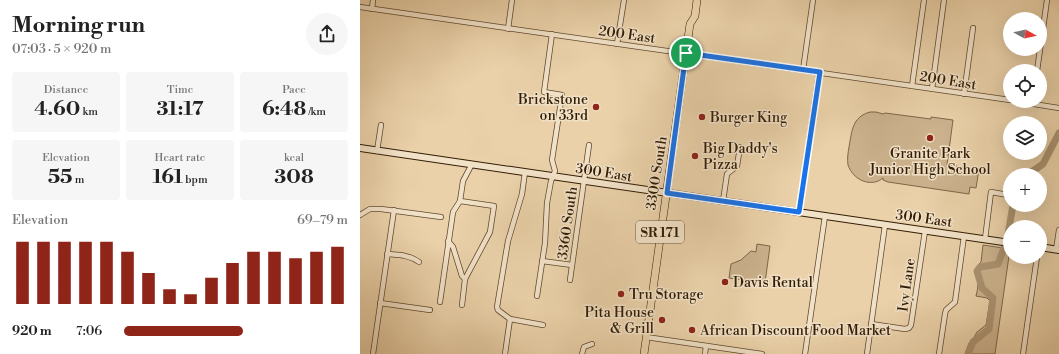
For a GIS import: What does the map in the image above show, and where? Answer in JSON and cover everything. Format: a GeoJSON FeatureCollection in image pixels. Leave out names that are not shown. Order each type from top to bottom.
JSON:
{"type":"FeatureCollection","features":[{"type":"Feature","properties":{"kind":"main road","name":"3300 South"},"geometry":{"type":"LineString","coordinates":[[692,20],[693,0]]}},
{"type":"Feature","properties":{"kind":"main road","name":"3300 South"},"geometry":{"type":"LineString","coordinates":[[644,354],[690,24],[695,16],[697,0]]}},
{"type":"Feature","properties":{"kind":"street"},"geometry":{"type":"LineString","coordinates":[[372,9],[373,0]]}},
{"type":"Feature","properties":{"kind":"street"},"geometry":{"type":"LineString","coordinates":[[508,29],[512,0]]}},
{"type":"Feature","properties":{"kind":"street"},"geometry":{"type":"LineString","coordinates":[[617,44],[624,0]]}},
{"type":"Feature","properties":{"kind":"street"},"geometry":{"type":"LineString","coordinates":[[803,70],[813,0]]}},
{"type":"Feature","properties":{"kind":"street"},"geometry":{"type":"LineString","coordinates":[[912,86],[924,0]]}},
{"type":"Feature","properties":{"kind":"street"},"geometry":{"type":"LineString","coordinates":[[932,88],[944,0]]}},
{"type":"Feature","properties":{"kind":"street"},"geometry":{"type":"LineString","coordinates":[[1038,64],[1047,0]]}},
{"type":"Feature","properties":{"kind":"street","name":"200 East"},"geometry":{"type":"LineString","coordinates":[[360,7],[1003,99]]}},
{"type":"Feature","properties":{"kind":"street"},"geometry":{"type":"LineString","coordinates":[[964,94],[973,28]]}},
{"type":"Feature","properties":{"kind":"street"},"geometry":{"type":"LineString","coordinates":[[537,296],[545,240],[545,219],[552,176],[555,171],[552,160],[562,95],[544,92],[552,34]]}},
{"type":"Feature","properties":{"kind":"street"},"geometry":{"type":"LineString","coordinates":[[799,212],[820,72]]}},
{"type":"Feature","properties":{"kind":"street"},"geometry":{"type":"LineString","coordinates":[[1047,105],[1059,108]]}},
{"type":"Feature","properties":{"kind":"street"},"geometry":{"type":"LineString","coordinates":[[377,151],[381,125]]}},
{"type":"Feature","properties":{"kind":"street","name":"3360 South"},"geometry":{"type":"LineString","coordinates":[[570,280],[589,145]]}},
{"type":"Feature","properties":{"kind":"street"},"geometry":{"type":"LineString","coordinates":[[723,201],[727,174],[738,166],[740,147]]}},
{"type":"Feature","properties":{"kind":"street","name":"300 East"},"geometry":{"type":"LineString","coordinates":[[360,148],[1003,242]]}},
{"type":"Feature","properties":{"kind":"street"},"geometry":{"type":"LineString","coordinates":[[440,302],[452,212],[460,201],[463,181],[472,164]]}},
{"type":"Feature","properties":{"kind":"street"},"geometry":{"type":"LineString","coordinates":[[525,172],[522,194],[508,241],[497,307],[498,310],[510,319],[543,325]]}},
{"type":"Feature","properties":{"kind":"street"},"geometry":{"type":"LineString","coordinates":[[985,239],[991,192],[1003,194]]}},
{"type":"Feature","properties":{"kind":"street"},"geometry":{"type":"LineString","coordinates":[[460,201],[494,206],[490,232],[465,279],[462,304]]}},
{"type":"Feature","properties":{"kind":"street"},"geometry":{"type":"LineString","coordinates":[[360,215],[373,208],[441,217]]}},
{"type":"Feature","properties":{"kind":"street"},"geometry":{"type":"LineString","coordinates":[[373,354],[394,210]]}},
{"type":"Feature","properties":{"kind":"street"},"geometry":{"type":"LineString","coordinates":[[805,354],[825,216]]}},
{"type":"Feature","properties":{"kind":"street"},"geometry":{"type":"LineString","coordinates":[[867,354],[885,225]]}},
{"type":"Feature","properties":{"kind":"street"},"geometry":{"type":"LineString","coordinates":[[1047,248],[1058,250],[1059,230]]}},
{"type":"Feature","properties":{"kind":"street","name":"Ivy Lane"},"geometry":{"type":"LineString","coordinates":[[871,324],[905,329],[911,326],[925,231]]}},
{"type":"Feature","properties":{"kind":"street"},"geometry":{"type":"LineString","coordinates":[[939,354],[944,314],[946,310],[955,302],[964,236]]}},
{"type":"Feature","properties":{"kind":"street"},"geometry":{"type":"LineString","coordinates":[[448,241],[453,247],[462,276],[465,279]]}},
{"type":"Feature","properties":{"kind":"street"},"geometry":{"type":"LineString","coordinates":[[387,254],[408,257],[419,262]]}},
{"type":"Feature","properties":{"kind":"street"},"geometry":{"type":"LineString","coordinates":[[542,261],[572,265]]}},
{"type":"Feature","properties":{"kind":"street"},"geometry":{"type":"LineString","coordinates":[[1023,354],[1036,264]]}},
{"type":"Feature","properties":{"kind":"street"},"geometry":{"type":"LineString","coordinates":[[380,303],[430,310]]}},
{"type":"Feature","properties":{"kind":"street"},"geometry":{"type":"LineString","coordinates":[[505,354],[510,319]]}},
{"type":"Feature","properties":{"kind":"street"},"geometry":{"type":"LineString","coordinates":[[646,337],[762,354]]}},
{"type":"Feature","properties":{"kind":"street"},"geometry":{"type":"LineString","coordinates":[[582,354],[584,347],[592,344]]}},
{"type":"Feature","properties":{"kind":"street"},"geometry":{"type":"LineString","coordinates":[[705,354],[706,346]]}},
{"type":"Feature","properties":{"kind":"shaded area"},"geometry":{"type":"Polygon","coordinates":[[[870,112],[953,120],[947,165],[979,169],[976,188],[970,187],[969,194],[888,182],[883,180],[883,178],[878,181],[868,182],[858,178],[850,170],[848,165],[851,135],[856,121],[864,114],[870,112]]]}},
{"type":"Feature","properties":{"kind":"shaded area"},"geometry":{"type":"Polygon","coordinates":[[[757,244],[770,246],[765,283],[729,278],[731,264],[741,260],[751,251],[756,252],[757,244]]]}},
{"type":"Feature","properties":{"kind":"shaded area"},"geometry":{"type":"Polygon","coordinates":[[[983,245],[1003,248],[1003,264],[1008,264],[995,354],[965,354],[969,343],[971,343],[977,332],[986,325],[990,301],[987,298],[976,296],[978,283],[977,267],[981,262],[983,245]]]}},
{"type":"Feature","properties":{"kind":"waterway"},"geometry":{"type":"LineString","coordinates":[[1037,168],[1043,164],[1059,133]]}},
{"type":"Feature","properties":{"kind":"waterway"},"geometry":{"type":"LineString","coordinates":[[1010,220],[1012,212]]}},
{"type":"Feature","properties":{"kind":"waterway"},"geometry":{"type":"LineString","coordinates":[[968,354],[973,342],[989,329],[993,298],[982,288],[977,271],[980,267],[998,264],[1003,251]]}},
{"type":"Feature","properties":{"kind":"place","name":"Brickstone on 33rd"},"geometry":{"type":"Point","coordinates":[596,107]}},
{"type":"Feature","properties":{"kind":"place","name":"Burger King"},"geometry":{"type":"Point","coordinates":[702,117]}},
{"type":"Feature","properties":{"kind":"place","name":"Granite Park Junior High School"},"geometry":{"type":"Point","coordinates":[930,138]}},
{"type":"Feature","properties":{"kind":"place","name":"Big Daddy's Pizza"},"geometry":{"type":"Point","coordinates":[695,156]}},
{"type":"Feature","properties":{"kind":"place","name":"Davis Rental"},"geometry":{"type":"Point","coordinates":[725,282]}},
{"type":"Feature","properties":{"kind":"place","name":"Tru Storage"},"geometry":{"type":"Point","coordinates":[621,294]}},
{"type":"Feature","properties":{"kind":"place","name":"Pita House & Grill"},"geometry":{"type":"Point","coordinates":[662,320]}},
{"type":"Feature","properties":{"kind":"place","name":"African Discount Food Market"},"geometry":{"type":"Point","coordinates":[692,330]}},
{"type":"Feature","properties":{"kind":"route"},"geometry":{"type":"LineString","coordinates":[[686,53],[820,72],[799,212],[667,193],[686,53]]}}]}
